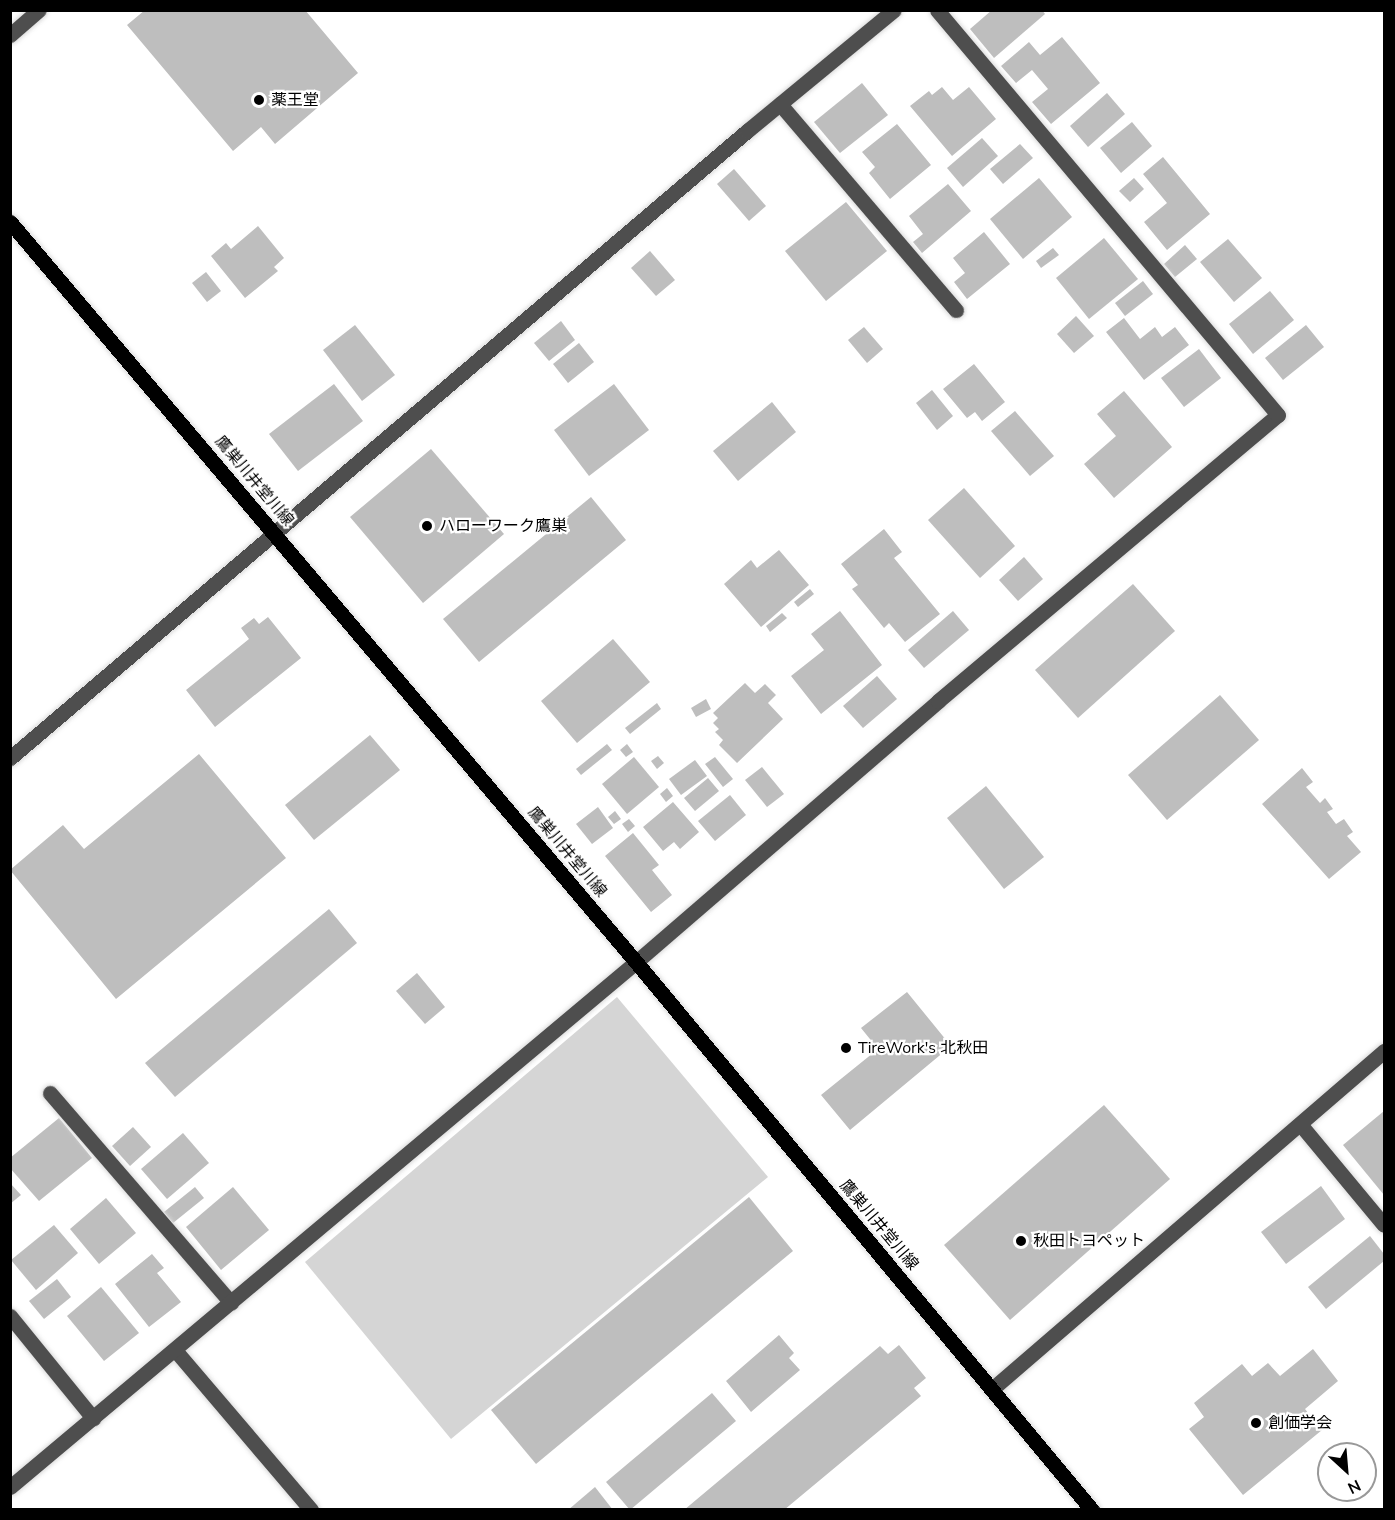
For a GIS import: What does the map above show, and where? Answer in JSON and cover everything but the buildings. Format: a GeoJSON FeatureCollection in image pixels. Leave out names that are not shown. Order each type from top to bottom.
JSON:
{"type":"FeatureCollection","features":[{"type":"Feature","properties":{"kind":"main road","name":"鷹巣川井堂川線"},"geometry":{"type":"LineString","coordinates":[[10,222],[636,962],[1092,1509]]}},
{"type":"Feature","properties":{"kind":"street"},"geometry":{"type":"LineString","coordinates":[[10,34],[39,10]]}},
{"type":"Feature","properties":{"kind":"street"},"geometry":{"type":"LineString","coordinates":[[10,758],[780,104],[894,10]]}},
{"type":"Feature","properties":{"kind":"street"},"geometry":{"type":"LineString","coordinates":[[10,1487],[636,962],[913,722],[1278,415],[937,10]]}},
{"type":"Feature","properties":{"kind":"street"},"geometry":{"type":"LineString","coordinates":[[780,104],[956,310]]}},
{"type":"Feature","properties":{"kind":"street"},"geometry":{"type":"LineString","coordinates":[[992,1389],[1384,1051]]}},
{"type":"Feature","properties":{"kind":"street"},"geometry":{"type":"LineString","coordinates":[[50,1092],[231,1303]]}},
{"type":"Feature","properties":{"kind":"street"},"geometry":{"type":"LineString","coordinates":[[1300,1124],[1384,1225]]}},
{"type":"Feature","properties":{"kind":"street"},"geometry":{"type":"LineString","coordinates":[[10,1316],[93,1418]]}},
{"type":"Feature","properties":{"kind":"street"},"geometry":{"type":"LineString","coordinates":[[175,1350],[311,1509]]}},
{"type":"Feature","properties":{"kind":"shaded area"},"geometry":{"type":"Polygon","coordinates":[[[617,997],[768,1177],[451,1439],[305,1262],[617,997]]]}},
{"type":"Feature","properties":{"kind":"place","name":"薬王堂"},"geometry":{"type":"Point","coordinates":[259,100]}},
{"type":"Feature","properties":{"kind":"place","name":"ハローワーク鷹巣"},"geometry":{"type":"Point","coordinates":[427,526]}},
{"type":"Feature","properties":{"kind":"place","name":"TireWork's 北秋田"},"geometry":{"type":"Point","coordinates":[846,1048]}},
{"type":"Feature","properties":{"kind":"place","name":"秋田トヨペット"},"geometry":{"type":"Point","coordinates":[1021,1241]}},
{"type":"Feature","properties":{"kind":"place","name":"創価学会"},"geometry":{"type":"Point","coordinates":[1256,1423]}}]}
